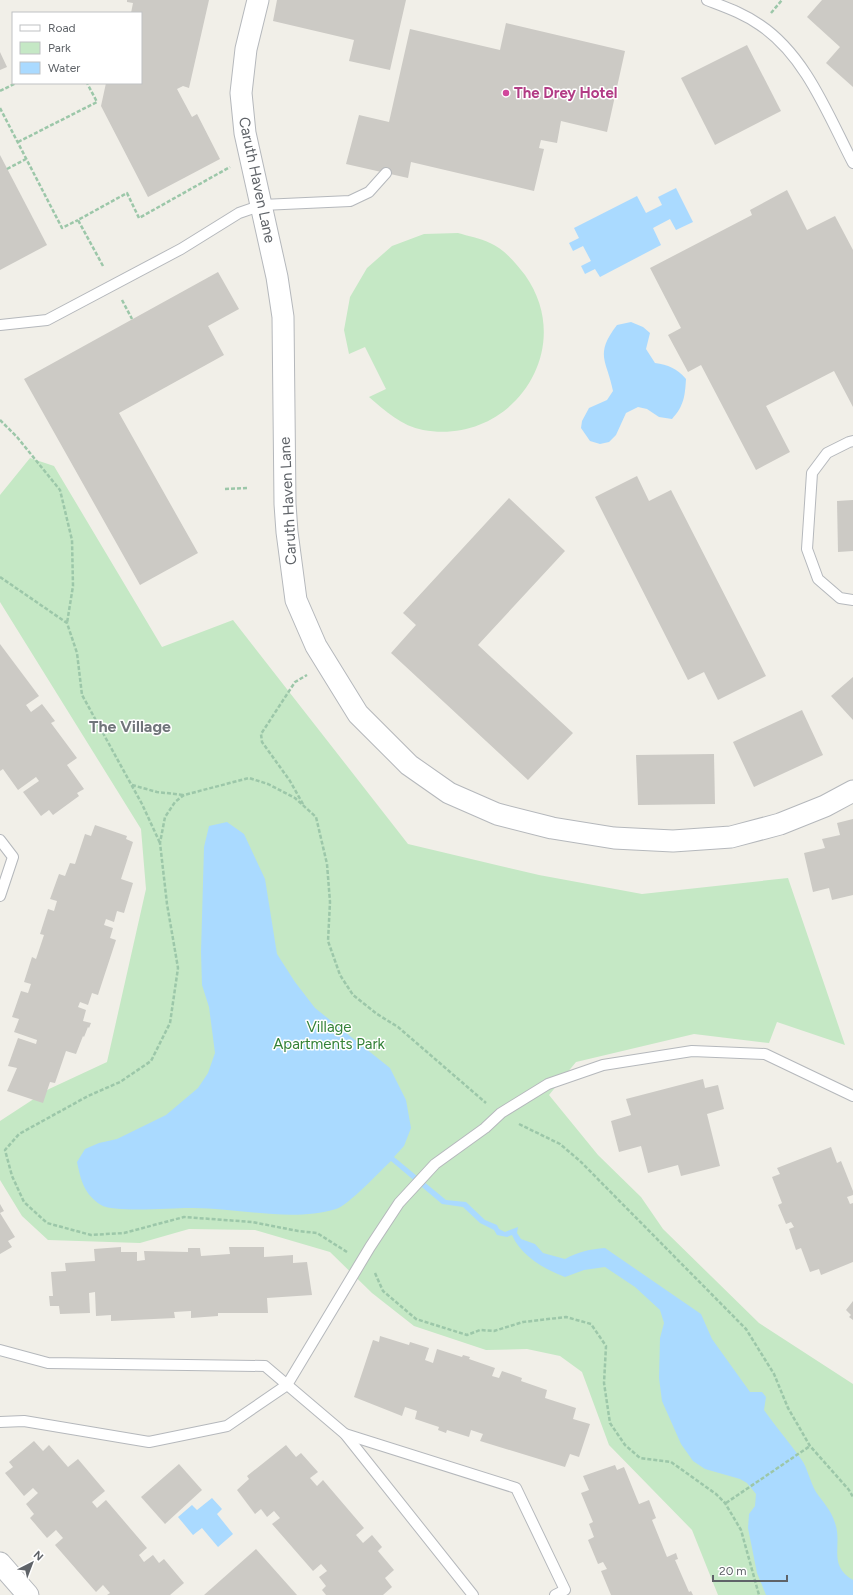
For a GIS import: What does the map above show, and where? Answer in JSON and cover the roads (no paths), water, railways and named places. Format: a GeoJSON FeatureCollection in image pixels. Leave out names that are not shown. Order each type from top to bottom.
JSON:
{"type":"FeatureCollection","features":[{"type":"Feature","properties":{"kind":"street","name":"Caruth Haven Lane"},"geometry":{"type":"LineString","coordinates":[[258,0],[246,49],[241,93],[245,133],[277,277],[283,318],[285,504],[287,532],[296,600],[316,646],[358,714],[408,765],[449,793],[497,814],[552,828],[614,838],[673,841],[731,837],[780,824],[825,806],[853,792]]}},
{"type":"Feature","properties":{"kind":"street"},"geometry":{"type":"LineString","coordinates":[[0,1563],[20,1592]]}},
{"type":"Feature","properties":{"kind":"lane"},"geometry":{"type":"LineString","coordinates":[[707,0],[735,10],[760,25],[786,47],[805,71],[853,163]]}},
{"type":"Feature","properties":{"kind":"lane"},"geometry":{"type":"LineString","coordinates":[[0,325],[47,320],[181,249],[239,213],[262,205],[350,201],[369,192],[386,173]]}},
{"type":"Feature","properties":{"kind":"lane"},"geometry":{"type":"LineString","coordinates":[[853,441],[828,453],[812,473],[808,549],[818,579],[840,598],[853,600]]}},
{"type":"Feature","properties":{"kind":"lane"},"geometry":{"type":"LineString","coordinates":[[0,840],[13,857],[0,896]]}},
{"type":"Feature","properties":{"kind":"lane"},"geometry":{"type":"LineString","coordinates":[[0,1422],[24,1421],[149,1442],[228,1426],[288,1385],[370,1247],[399,1203],[435,1164],[485,1128],[501,1113],[548,1084],[603,1064],[692,1051],[765,1054],[853,1096]]}},
{"type":"Feature","properties":{"kind":"lane"},"geometry":{"type":"LineString","coordinates":[[0,1350],[48,1363],[265,1366],[345,1434],[473,1595]]}},
{"type":"Feature","properties":{"kind":"lane"},"geometry":{"type":"LineString","coordinates":[[345,1434],[516,1488],[565,1590],[555,1595]]}},
{"type":"Feature","properties":{"kind":"water"},"geometry":{"type":"Polygon","coordinates":[[[676,188],[693,222],[676,230],[670,219],[653,228],[661,245],[600,277],[595,269],[585,274],[581,266],[591,261],[583,246],[573,251],[569,243],[579,238],[574,228],[637,196],[646,213],[662,205],[658,197],[676,188]]]}},
{"type":"Feature","properties":{"kind":"water"},"geometry":{"type":"Polygon","coordinates":[[[631,322],[643,327],[650,333],[646,349],[655,363],[672,368],[686,379],[683,400],[679,410],[672,419],[659,417],[647,409],[638,407],[626,413],[616,435],[609,442],[600,444],[590,441],[581,428],[582,421],[589,408],[607,400],[613,391],[604,358],[604,351],[610,335],[617,325],[631,322]]]}},
{"type":"Feature","properties":{"kind":"water"},"geometry":{"type":"Polygon","coordinates":[[[227,822],[244,834],[265,879],[277,954],[295,982],[315,1008],[390,1068],[406,1100],[411,1128],[404,1146],[394,1157],[446,1200],[466,1202],[485,1220],[497,1225],[499,1229],[505,1232],[518,1227],[517,1233],[521,1239],[535,1244],[543,1253],[565,1259],[584,1251],[605,1248],[701,1314],[712,1339],[750,1392],[762,1392],[766,1397],[764,1410],[803,1462],[816,1492],[827,1506],[837,1531],[837,1554],[840,1568],[853,1580],[853,1595],[766,1595],[757,1573],[748,1528],[749,1514],[755,1506],[756,1494],[747,1483],[740,1479],[705,1469],[693,1461],[681,1444],[662,1401],[659,1378],[660,1338],[664,1323],[660,1310],[635,1287],[605,1267],[584,1270],[565,1277],[549,1270],[541,1266],[527,1255],[516,1243],[512,1235],[507,1237],[497,1235],[494,1230],[480,1223],[463,1207],[442,1204],[391,1161],[356,1195],[342,1206],[318,1213],[300,1215],[281,1215],[207,1208],[144,1210],[118,1209],[101,1205],[87,1192],[80,1175],[77,1162],[85,1149],[99,1143],[117,1139],[166,1115],[198,1088],[208,1073],[215,1053],[209,1007],[202,985],[201,952],[204,847],[209,826],[227,822]]]}},
{"type":"Feature","properties":{"kind":"water"},"geometry":{"type":"Polygon","coordinates":[[[212,1498],[222,1509],[217,1514],[233,1534],[218,1547],[202,1528],[193,1535],[178,1517],[192,1505],[197,1510],[212,1498]]]}},
{"type":"Feature","properties":{"kind":"place","name":"The Drey Hotel"},"geometry":{"type":"Point","coordinates":[506,93]}},
{"type":"Feature","properties":{"kind":"district","name":"The Village"},"geometry":{"type":"Point","coordinates":[130,726]}},
{"type":"Feature","properties":{"kind":"park label","name":"Village Apartments Park"},"geometry":{"type":"Point","coordinates":[329,1036]}}]}
